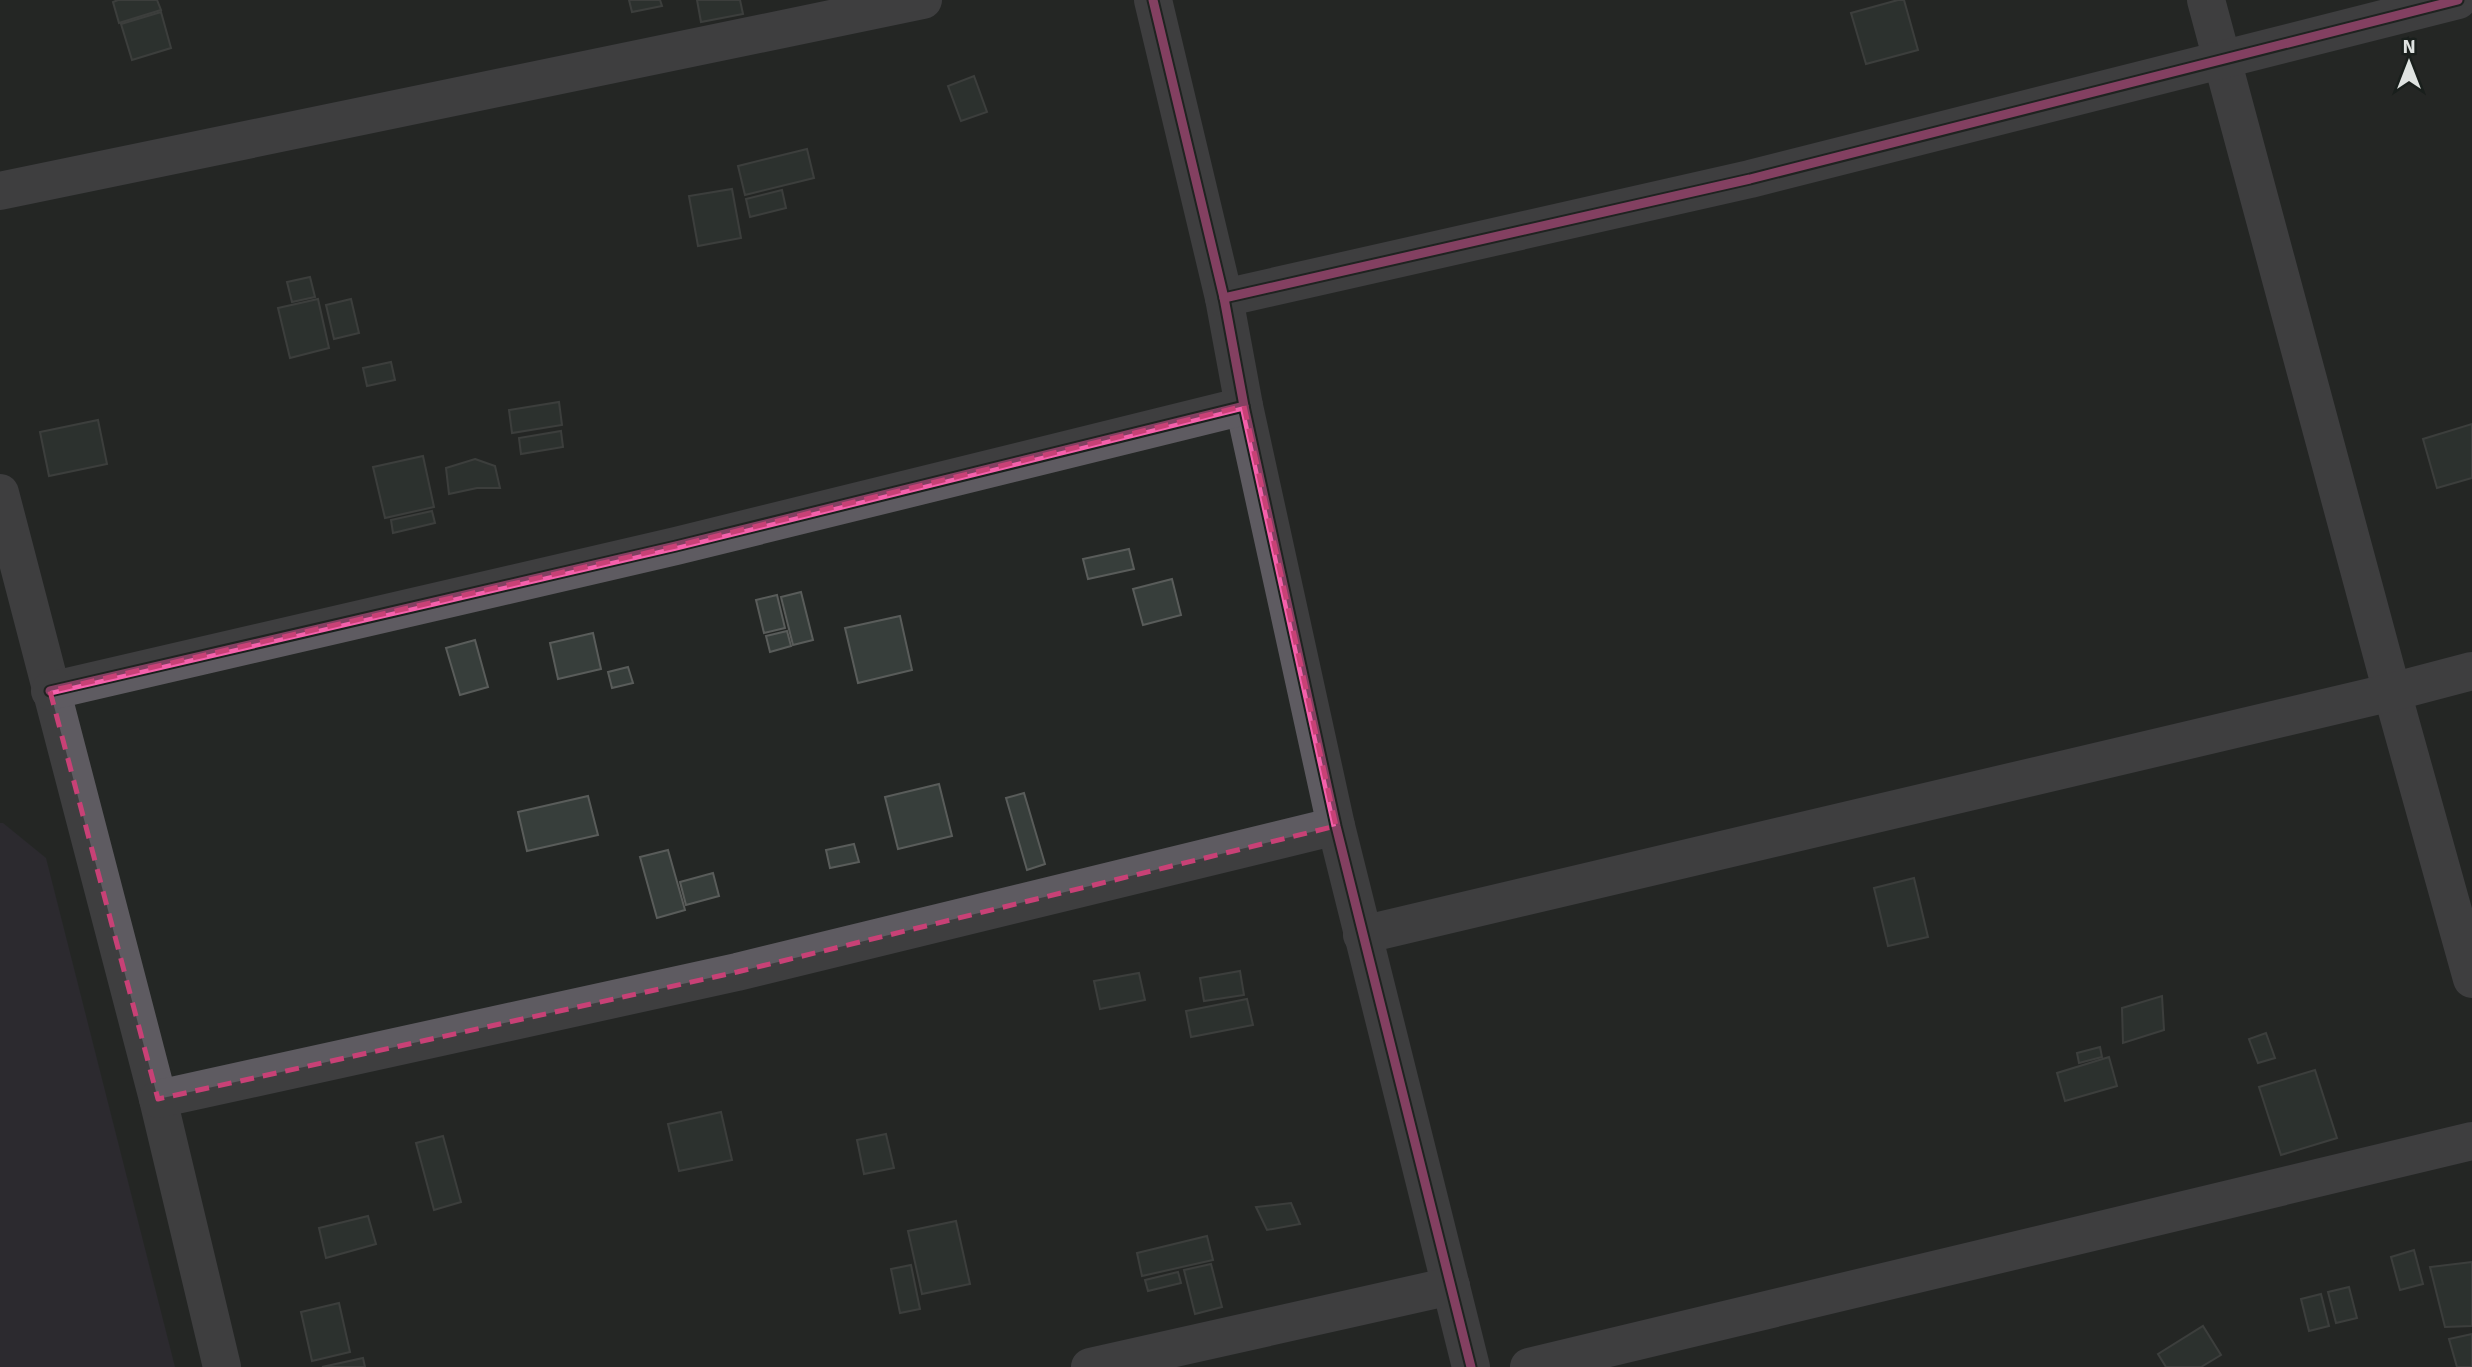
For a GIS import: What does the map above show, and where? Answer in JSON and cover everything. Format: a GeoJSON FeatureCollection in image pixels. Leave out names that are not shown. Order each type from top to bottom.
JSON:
{"type":"FeatureCollection","features":[{"type":"Feature","properties":{"kind":"street"},"geometry":{"type":"LineString","coordinates":[[0,191],[923,0]]}},
{"type":"Feature","properties":{"kind":"street"},"geometry":{"type":"LineString","coordinates":[[1153,0],[1224,298],[1244,406],[1336,826],[1471,1367]]}},
{"type":"Feature","properties":{"kind":"street"},"geometry":{"type":"LineString","coordinates":[[2206,0],[2472,979]]}},
{"type":"Feature","properties":{"kind":"street"},"geometry":{"type":"LineString","coordinates":[[1224,298],[1749,179],[2458,0]]}},
{"type":"Feature","properties":{"kind":"street"},"geometry":{"type":"LineString","coordinates":[[50,691],[676,546],[1244,406]]}},
{"type":"Feature","properties":{"kind":"street"},"geometry":{"type":"LineString","coordinates":[[0,493],[158,1098],[222,1367]]}},
{"type":"Feature","properties":{"kind":"street"},"geometry":{"type":"LineString","coordinates":[[1362,935],[2472,671]]}},
{"type":"Feature","properties":{"kind":"street"},"geometry":{"type":"LineString","coordinates":[[158,1098],[737,972],[1336,826]]}},
{"type":"Feature","properties":{"kind":"street"},"geometry":{"type":"LineString","coordinates":[[1529,1367],[2472,1141]]}},
{"type":"Feature","properties":{"kind":"street"},"geometry":{"type":"LineString","coordinates":[[1090,1367],[1451,1286]]}},
{"type":"Feature","properties":{"kind":"highlighted area"},"geometry":{"type":"Polygon","coordinates":[[[1244,406],[1336,826],[737,972],[158,1099],[50,691],[676,546],[1244,406]]]}},
{"type":"Feature","properties":{"kind":"shaded area"},"geometry":{"type":"Polygon","coordinates":[[[0,823],[46,858],[175,1367],[0,1367],[0,823]]]}},
{"type":"Feature","properties":{"kind":"building"},"geometry":{"type":"Polygon","coordinates":[[[157,0],[161,10],[119,23],[113,2],[157,0]]]}},
{"type":"Feature","properties":{"kind":"building"},"geometry":{"type":"Polygon","coordinates":[[[629,0],[660,0],[662,6],[632,12],[629,0]]]}},
{"type":"Feature","properties":{"kind":"building"},"geometry":{"type":"Polygon","coordinates":[[[697,0],[740,0],[743,14],[701,22],[697,0]]]}},
{"type":"Feature","properties":{"kind":"building"},"geometry":{"type":"Polygon","coordinates":[[[1904,0],[1918,50],[1866,64],[1851,13],[1904,0]]]}},
{"type":"Feature","properties":{"kind":"building"},"geometry":{"type":"Polygon","coordinates":[[[161,12],[171,48],[132,60],[121,24],[161,12]]]}},
{"type":"Feature","properties":{"kind":"building"},"geometry":{"type":"Polygon","coordinates":[[[974,76],[987,112],[961,121],[948,86],[974,76]]]}},
{"type":"Feature","properties":{"kind":"building"},"geometry":{"type":"Polygon","coordinates":[[[807,149],[814,178],[745,195],[738,166],[807,149]]]}},
{"type":"Feature","properties":{"kind":"building"},"geometry":{"type":"Polygon","coordinates":[[[732,189],[741,238],[698,246],[689,196],[732,189]]]}},
{"type":"Feature","properties":{"kind":"building"},"geometry":{"type":"Polygon","coordinates":[[[782,190],[786,208],[750,217],[746,199],[782,190]]]}},
{"type":"Feature","properties":{"kind":"building"},"geometry":{"type":"Polygon","coordinates":[[[310,277],[315,297],[292,302],[287,282],[310,277]]]}},
{"type":"Feature","properties":{"kind":"building"},"geometry":{"type":"Polygon","coordinates":[[[318,299],[329,348],[290,358],[278,308],[318,299]]]}},
{"type":"Feature","properties":{"kind":"building"},"geometry":{"type":"Polygon","coordinates":[[[351,299],[359,333],[334,339],[326,305],[351,299]]]}},
{"type":"Feature","properties":{"kind":"building"},"geometry":{"type":"Polygon","coordinates":[[[391,362],[395,380],[367,386],[363,368],[391,362]]]}},
{"type":"Feature","properties":{"kind":"building"},"geometry":{"type":"Polygon","coordinates":[[[559,402],[562,425],[512,433],[509,410],[559,402]]]}},
{"type":"Feature","properties":{"kind":"building"},"geometry":{"type":"Polygon","coordinates":[[[98,420],[107,464],[49,476],[40,432],[98,420]]]}},
{"type":"Feature","properties":{"kind":"building"},"geometry":{"type":"Polygon","coordinates":[[[2472,424],[2472,478],[2437,488],[2423,439],[2472,424]]]}},
{"type":"Feature","properties":{"kind":"building"},"geometry":{"type":"Polygon","coordinates":[[[561,431],[563,447],[521,454],[519,438],[561,431]]]}},
{"type":"Feature","properties":{"kind":"building"},"geometry":{"type":"Polygon","coordinates":[[[423,456],[434,507],[385,518],[373,467],[423,456]]]}},
{"type":"Feature","properties":{"kind":"building"},"geometry":{"type":"Polygon","coordinates":[[[475,459],[495,466],[500,488],[477,488],[449,494],[446,468],[475,459]]]}},
{"type":"Feature","properties":{"kind":"building"},"geometry":{"type":"Polygon","coordinates":[[[432,511],[435,523],[393,533],[391,520],[432,511]]]}},
{"type":"Feature","properties":{"kind":"building"},"geometry":{"type":"Polygon","coordinates":[[[1129,549],[1134,569],[1088,579],[1083,559],[1129,549]]]}},
{"type":"Feature","properties":{"kind":"building"},"geometry":{"type":"Polygon","coordinates":[[[1172,579],[1181,615],[1143,625],[1133,589],[1172,579]]]}},
{"type":"Feature","properties":{"kind":"building"},"geometry":{"type":"Polygon","coordinates":[[[801,592],[813,640],[793,645],[781,597],[801,592]]]}},
{"type":"Feature","properties":{"kind":"building"},"geometry":{"type":"Polygon","coordinates":[[[777,595],[785,628],[764,633],[756,600],[777,595]]]}},
{"type":"Feature","properties":{"kind":"building"},"geometry":{"type":"Polygon","coordinates":[[[900,616],[912,670],[858,683],[845,628],[900,616]]]}},
{"type":"Feature","properties":{"kind":"building"},"geometry":{"type":"Polygon","coordinates":[[[787,631],[791,646],[770,652],[766,636],[787,631]]]}},
{"type":"Feature","properties":{"kind":"building"},"geometry":{"type":"Polygon","coordinates":[[[593,633],[601,669],[558,679],[550,643],[593,633]]]}},
{"type":"Feature","properties":{"kind":"building"},"geometry":{"type":"Polygon","coordinates":[[[475,640],[488,687],[460,695],[446,648],[475,640]]]}},
{"type":"Feature","properties":{"kind":"building"},"geometry":{"type":"Polygon","coordinates":[[[628,667],[633,683],[612,688],[608,672],[628,667]]]}},
{"type":"Feature","properties":{"kind":"building"},"geometry":{"type":"Polygon","coordinates":[[[939,784],[952,836],[898,849],[885,797],[939,784]]]}},
{"type":"Feature","properties":{"kind":"building"},"geometry":{"type":"Polygon","coordinates":[[[1024,793],[1045,864],[1027,870],[1006,798],[1024,793]]]}},
{"type":"Feature","properties":{"kind":"building"},"geometry":{"type":"Polygon","coordinates":[[[588,796],[598,835],[527,851],[518,812],[588,796]]]}},
{"type":"Feature","properties":{"kind":"building"},"geometry":{"type":"Polygon","coordinates":[[[854,844],[859,862],[830,868],[826,850],[854,844]]]}},
{"type":"Feature","properties":{"kind":"building"},"geometry":{"type":"Polygon","coordinates":[[[668,850],[685,910],[657,918],[640,857],[668,850]]]}},
{"type":"Feature","properties":{"kind":"building"},"geometry":{"type":"Polygon","coordinates":[[[713,873],[719,896],[686,905],[680,882],[713,873]]]}},
{"type":"Feature","properties":{"kind":"building"},"geometry":{"type":"Polygon","coordinates":[[[1914,878],[1928,937],[1888,946],[1874,888],[1914,878]]]}},
{"type":"Feature","properties":{"kind":"building"},"geometry":{"type":"Polygon","coordinates":[[[1240,971],[1244,995],[1204,1001],[1200,978],[1240,971]]]}},
{"type":"Feature","properties":{"kind":"building"},"geometry":{"type":"Polygon","coordinates":[[[1139,973],[1145,1000],[1100,1009],[1094,981],[1139,973]]]}},
{"type":"Feature","properties":{"kind":"building"},"geometry":{"type":"Polygon","coordinates":[[[2162,996],[2164,1030],[2123,1043],[2122,1008],[2162,996]]]}},
{"type":"Feature","properties":{"kind":"building"},"geometry":{"type":"Polygon","coordinates":[[[1247,999],[1253,1025],[1191,1037],[1186,1011],[1247,999]]]}},
{"type":"Feature","properties":{"kind":"building"},"geometry":{"type":"Polygon","coordinates":[[[2266,1033],[2275,1058],[2258,1063],[2249,1039],[2266,1033]]]}},
{"type":"Feature","properties":{"kind":"building"},"geometry":{"type":"Polygon","coordinates":[[[2100,1047],[2102,1057],[2079,1063],[2077,1053],[2100,1047]]]}},
{"type":"Feature","properties":{"kind":"building"},"geometry":{"type":"Polygon","coordinates":[[[2109,1057],[2117,1086],[2065,1101],[2057,1073],[2109,1057]]]}},
{"type":"Feature","properties":{"kind":"building"},"geometry":{"type":"Polygon","coordinates":[[[2315,1070],[2337,1138],[2281,1155],[2259,1087],[2315,1070]]]}},
{"type":"Feature","properties":{"kind":"building"},"geometry":{"type":"Polygon","coordinates":[[[721,1112],[732,1160],[679,1171],[668,1124],[721,1112]]]}},
{"type":"Feature","properties":{"kind":"building"},"geometry":{"type":"Polygon","coordinates":[[[886,1134],[894,1168],[864,1174],[857,1140],[886,1134]]]}},
{"type":"Feature","properties":{"kind":"building"},"geometry":{"type":"Polygon","coordinates":[[[443,1136],[461,1202],[434,1210],[416,1143],[443,1136]]]}},
{"type":"Feature","properties":{"kind":"building"},"geometry":{"type":"Polygon","coordinates":[[[1291,1203],[1300,1224],[1267,1230],[1256,1207],[1291,1203]]]}},
{"type":"Feature","properties":{"kind":"building"},"geometry":{"type":"Polygon","coordinates":[[[368,1216],[376,1244],[326,1258],[319,1228],[368,1216]]]}},
{"type":"Feature","properties":{"kind":"building"},"geometry":{"type":"Polygon","coordinates":[[[956,1221],[970,1284],[922,1294],[908,1231],[956,1221]]]}},
{"type":"Feature","properties":{"kind":"building"},"geometry":{"type":"Polygon","coordinates":[[[1207,1236],[1213,1260],[1142,1276],[1137,1253],[1207,1236]]]}},
{"type":"Feature","properties":{"kind":"building"},"geometry":{"type":"Polygon","coordinates":[[[2414,1250],[2423,1284],[2400,1290],[2391,1257],[2414,1250]]]}},
{"type":"Feature","properties":{"kind":"building"},"geometry":{"type":"Polygon","coordinates":[[[2472,1262],[2472,1326],[2445,1327],[2430,1267],[2472,1262]]]}},
{"type":"Feature","properties":{"kind":"building"},"geometry":{"type":"Polygon","coordinates":[[[1211,1264],[1222,1307],[1195,1314],[1184,1270],[1211,1264]]]}},
{"type":"Feature","properties":{"kind":"building"},"geometry":{"type":"Polygon","coordinates":[[[911,1265],[920,1309],[900,1313],[891,1269],[911,1265]]]}},
{"type":"Feature","properties":{"kind":"building"},"geometry":{"type":"Polygon","coordinates":[[[1178,1272],[1181,1283],[1148,1291],[1145,1280],[1178,1272]]]}},
{"type":"Feature","properties":{"kind":"building"},"geometry":{"type":"Polygon","coordinates":[[[2349,1287],[2357,1318],[2336,1323],[2328,1292],[2349,1287]]]}},
{"type":"Feature","properties":{"kind":"building"},"geometry":{"type":"Polygon","coordinates":[[[2321,1294],[2329,1326],[2309,1331],[2301,1299],[2321,1294]]]}},
{"type":"Feature","properties":{"kind":"building"},"geometry":{"type":"Polygon","coordinates":[[[339,1303],[350,1352],[312,1361],[301,1312],[339,1303]]]}},
{"type":"Feature","properties":{"kind":"building"},"geometry":{"type":"Polygon","coordinates":[[[2203,1326],[2221,1355],[2201,1367],[2166,1367],[2158,1354],[2203,1326]]]}},
{"type":"Feature","properties":{"kind":"building"},"geometry":{"type":"Polygon","coordinates":[[[2472,1334],[2472,1367],[2457,1367],[2449,1339],[2472,1334]]]}},
{"type":"Feature","properties":{"kind":"building"},"geometry":{"type":"Polygon","coordinates":[[[363,1358],[365,1367],[322,1367],[363,1358]]]}},
{"type":"Feature","properties":{"kind":"cycle path"},"geometry":{"type":"LineString","coordinates":[[1153,0],[1224,298],[1244,406],[1336,826],[1471,1367]]}},
{"type":"Feature","properties":{"kind":"cycle path"},"geometry":{"type":"LineString","coordinates":[[1224,298],[1750,179],[2458,0]]}},
{"type":"Feature","properties":{"kind":"cycle path"},"geometry":{"type":"LineString","coordinates":[[50,691],[676,546],[1244,406]]}}]}
